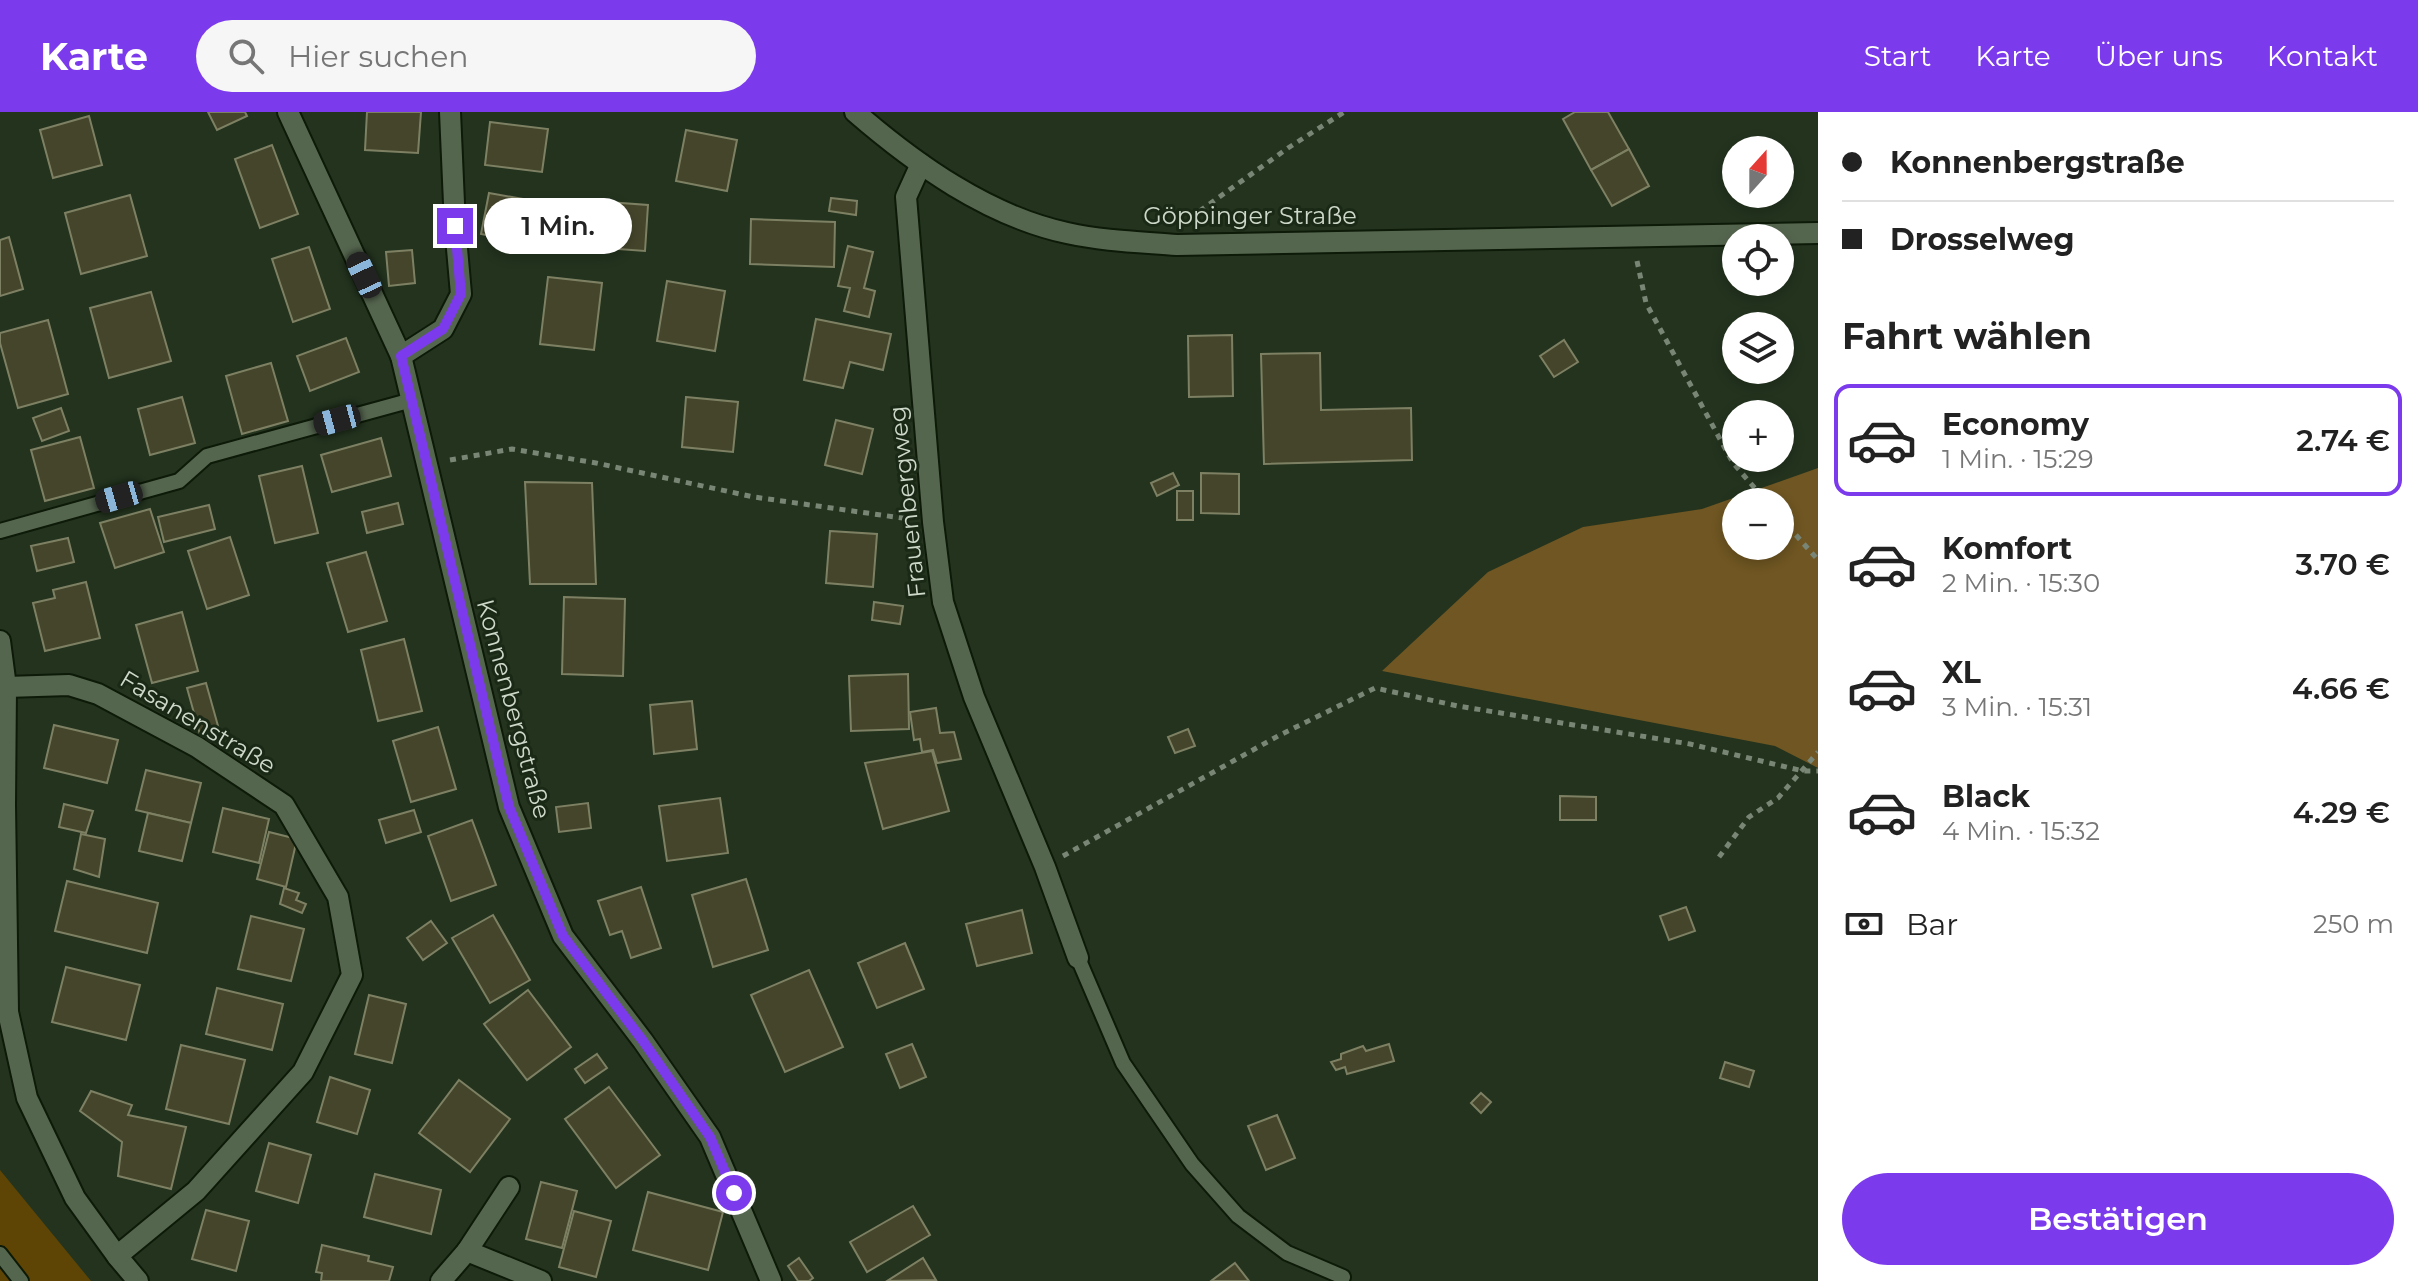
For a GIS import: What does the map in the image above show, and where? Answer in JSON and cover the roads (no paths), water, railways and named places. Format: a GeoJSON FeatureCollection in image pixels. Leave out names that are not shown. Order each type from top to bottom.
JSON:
{"type":"FeatureCollection","features":[{"type":"Feature","properties":{"kind":"street","name":"Konnenbergstraße"},"geometry":{"type":"LineString","coordinates":[[288,112],[401,356],[509,807],[563,936],[643,1041],[710,1137],[771,1281]]}},
{"type":"Feature","properties":{"kind":"street"},"geometry":{"type":"LineString","coordinates":[[401,356],[443,329],[461,294],[450,112]]}},
{"type":"Feature","properties":{"kind":"street","name":"Göppinger Straße"},"geometry":{"type":"LineString","coordinates":[[855,112],[921,164],[968,194],[1020,218],[1066,233],[1177,245],[1818,233]]}},
{"type":"Feature","properties":{"kind":"street","name":"Frauenbergweg"},"geometry":{"type":"LineString","coordinates":[[921,164],[906,197],[933,522],[943,602],[974,697],[1045,867],[1078,958]]}},
{"type":"Feature","properties":{"kind":"street"},"geometry":{"type":"LineString","coordinates":[[0,641],[6,687],[4,1012],[27,1098],[75,1198],[138,1281]]}},
{"type":"Feature","properties":{"kind":"street","name":"Fasanenstraße"},"geometry":{"type":"LineString","coordinates":[[6,687],[69,685],[98,694],[197,747],[284,805],[338,897],[352,975],[303,1072],[196,1191],[117,1256]]}},
{"type":"Feature","properties":{"kind":"street"},"geometry":{"type":"LineString","coordinates":[[441,1281],[467,1251],[509,1187]]}},
{"type":"Feature","properties":{"kind":"street"},"geometry":{"type":"LineString","coordinates":[[467,1251],[541,1281]]}},
{"type":"Feature","properties":{"kind":"lane"},"geometry":{"type":"LineString","coordinates":[[0,531],[179,481],[207,456],[412,400]]}},
{"type":"Feature","properties":{"kind":"lane"},"geometry":{"type":"LineString","coordinates":[[1078,958],[1123,1063],[1192,1164],[1238,1216],[1287,1253],[1343,1277]]}},
{"type":"Feature","properties":{"kind":"lane"},"geometry":{"type":"LineString","coordinates":[[0,1254],[21,1281]]}}]}
